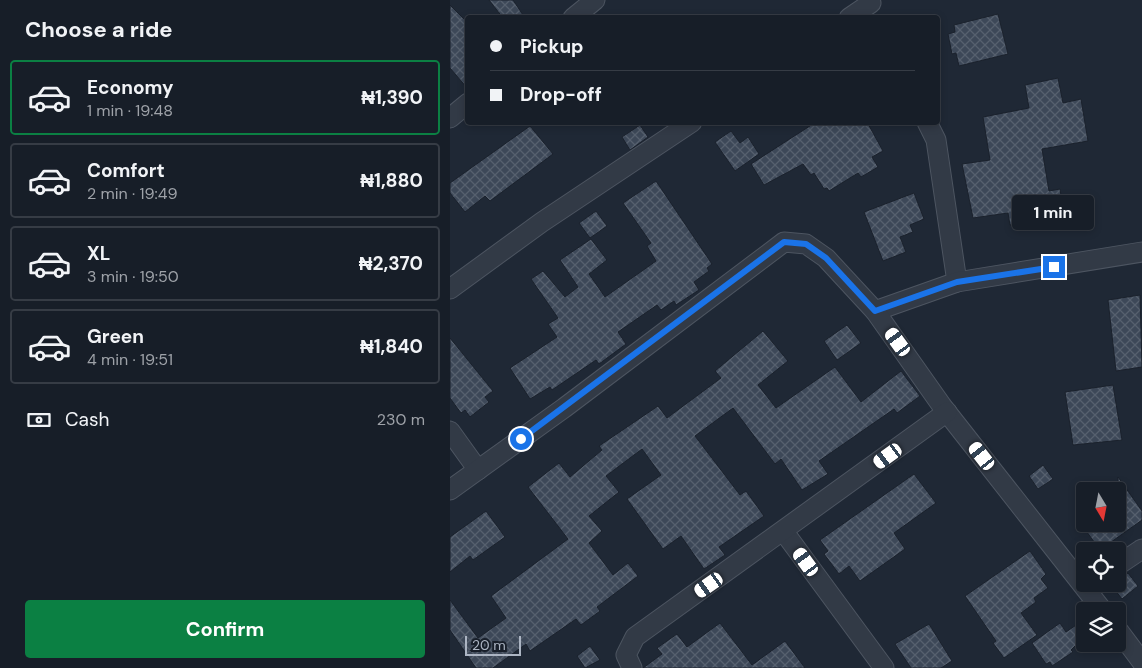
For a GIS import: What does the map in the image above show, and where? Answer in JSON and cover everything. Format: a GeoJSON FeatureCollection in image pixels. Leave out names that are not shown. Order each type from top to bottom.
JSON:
{"type":"FeatureCollection","features":[{"type":"Feature","properties":{"kind":"street"},"geometry":{"type":"LineString","coordinates":[[577,15],[595,0]]}},
{"type":"Feature","properties":{"kind":"street"},"geometry":{"type":"LineString","coordinates":[[856,15],[873,7]]}},
{"type":"Feature","properties":{"kind":"street"},"geometry":{"type":"LineString","coordinates":[[450,118],[465,106]]}},
{"type":"Feature","properties":{"kind":"street"},"geometry":{"type":"LineString","coordinates":[[450,289],[542,222],[688,125]]}},
{"type":"Feature","properties":{"kind":"street"},"geometry":{"type":"LineString","coordinates":[[928,125],[936,140],[957,282]]}},
{"type":"Feature","properties":{"kind":"street"},"geometry":{"type":"LineString","coordinates":[[450,490],[564,408],[784,242],[806,244],[826,258],[875,311],[947,412],[1076,571]]}},
{"type":"Feature","properties":{"kind":"street"},"geometry":{"type":"LineString","coordinates":[[875,311],[957,282],[1142,252]]}},
{"type":"Feature","properties":{"kind":"street"},"geometry":{"type":"LineString","coordinates":[[632,668],[626,655],[635,637],[784,532],[947,412]]}},
{"type":"Feature","properties":{"kind":"street"},"geometry":{"type":"LineString","coordinates":[[450,431],[478,470]]}},
{"type":"Feature","properties":{"kind":"street"},"geometry":{"type":"LineString","coordinates":[[784,532],[884,668]]}},
{"type":"Feature","properties":{"kind":"street"},"geometry":{"type":"LineString","coordinates":[[1126,559],[1142,548]]}},
{"type":"Feature","properties":{"kind":"street"},"geometry":{"type":"LineString","coordinates":[[1126,641],[1142,662]]}},
{"type":"Feature","properties":{"kind":"building"},"geometry":{"type":"Polygon","coordinates":[[[489,0],[513,0],[523,15],[501,15],[489,0]]]}},
{"type":"Feature","properties":{"kind":"building"},"geometry":{"type":"Polygon","coordinates":[[[450,5],[465,20],[465,86],[450,68],[450,5]]]}},
{"type":"Feature","properties":{"kind":"building"},"geometry":{"type":"Polygon","coordinates":[[[998,14],[1008,54],[959,66],[956,53],[952,54],[948,34],[955,32],[954,25],[998,14]]]}},
{"type":"Feature","properties":{"kind":"building"},"geometry":{"type":"Polygon","coordinates":[[[1058,78],[1063,103],[1081,99],[1088,141],[1042,149],[1049,191],[1060,189],[1064,215],[1010,225],[1008,213],[973,218],[962,164],[990,160],[983,117],[1029,108],[1025,85],[1058,78]]]}},
{"type":"Feature","properties":{"kind":"building"},"geometry":{"type":"Polygon","coordinates":[[[640,125],[648,137],[630,150],[622,137],[640,125]]]}},
{"type":"Feature","properties":{"kind":"building"},"geometry":{"type":"Polygon","coordinates":[[[811,125],[869,125],[883,151],[872,157],[878,167],[861,177],[858,173],[829,191],[827,188],[824,189],[814,173],[811,175],[803,164],[764,185],[751,164],[811,125]]]}},
{"type":"Feature","properties":{"kind":"building"},"geometry":{"type":"Polygon","coordinates":[[[530,126],[553,154],[490,201],[485,196],[465,212],[450,193],[450,183],[530,126]]]}},
{"type":"Feature","properties":{"kind":"building"},"geometry":{"type":"Polygon","coordinates":[[[731,131],[740,143],[748,137],[759,154],[735,171],[715,142],[731,131]]]}},
{"type":"Feature","properties":{"kind":"building"},"geometry":{"type":"Polygon","coordinates":[[[656,181],[712,264],[707,268],[709,271],[694,282],[699,290],[676,305],[674,301],[661,310],[657,305],[618,332],[626,344],[599,364],[596,360],[552,390],[550,387],[530,399],[510,368],[557,337],[548,324],[558,318],[531,279],[543,271],[565,297],[578,287],[560,260],[591,239],[607,260],[589,274],[605,297],[656,261],[647,246],[651,243],[623,203],[656,181]]]}},
{"type":"Feature","properties":{"kind":"building"},"geometry":{"type":"Polygon","coordinates":[[[914,193],[924,219],[910,225],[913,232],[900,237],[906,252],[883,261],[864,212],[914,193]]]}},
{"type":"Feature","properties":{"kind":"building"},"geometry":{"type":"Polygon","coordinates":[[[596,211],[607,226],[590,238],[579,223],[596,211]]]}},
{"type":"Feature","properties":{"kind":"building"},"geometry":{"type":"Polygon","coordinates":[[[1140,295],[1142,367],[1116,371],[1108,300],[1140,295]]]}},
{"type":"Feature","properties":{"kind":"building"},"geometry":{"type":"Polygon","coordinates":[[[847,325],[861,343],[837,360],[824,341],[847,325]]]}},
{"type":"Feature","properties":{"kind":"building"},"geometry":{"type":"Polygon","coordinates":[[[763,331],[788,361],[758,385],[776,408],[835,367],[861,402],[901,371],[920,396],[897,413],[894,409],[819,461],[828,474],[802,490],[781,459],[775,464],[733,408],[695,436],[740,495],[746,491],[764,516],[719,547],[725,555],[704,569],[681,536],[663,549],[627,499],[661,475],[642,449],[606,476],[619,492],[589,516],[602,531],[589,543],[613,575],[628,563],[638,576],[597,607],[600,611],[581,625],[576,619],[530,651],[526,644],[493,668],[476,668],[450,630],[450,600],[478,638],[506,618],[491,596],[568,539],[528,487],[559,463],[570,477],[602,450],[599,446],[658,406],[667,418],[721,378],[715,371],[763,331]]]}},
{"type":"Feature","properties":{"kind":"building"},"geometry":{"type":"Polygon","coordinates":[[[450,338],[493,391],[485,397],[489,402],[470,417],[465,410],[461,413],[450,398],[450,338]]]}},
{"type":"Feature","properties":{"kind":"building"},"geometry":{"type":"Polygon","coordinates":[[[1113,385],[1122,440],[1073,445],[1065,392],[1113,385]]]}},
{"type":"Feature","properties":{"kind":"building"},"geometry":{"type":"Polygon","coordinates":[[[1043,465],[1053,479],[1038,489],[1029,476],[1043,465]]]}},
{"type":"Feature","properties":{"kind":"building"},"geometry":{"type":"Polygon","coordinates":[[[914,474],[936,503],[894,533],[905,549],[860,581],[849,566],[839,574],[824,554],[828,551],[820,540],[914,474]]]}},
{"type":"Feature","properties":{"kind":"building"},"geometry":{"type":"Polygon","coordinates":[[[1126,488],[1142,511],[1142,520],[1126,531],[1126,488]]]}},
{"type":"Feature","properties":{"kind":"building"},"geometry":{"type":"Polygon","coordinates":[[[486,511],[505,537],[473,560],[470,556],[450,572],[450,537],[486,511]]]}},
{"type":"Feature","properties":{"kind":"building"},"geometry":{"type":"Polygon","coordinates":[[[1087,532],[1125,532],[1111,542],[1094,542],[1087,532]]]}},
{"type":"Feature","properties":{"kind":"building"},"geometry":{"type":"Polygon","coordinates":[[[1030,551],[1046,574],[1041,579],[1048,588],[1034,598],[1036,602],[1021,613],[1037,635],[1004,658],[993,643],[996,641],[965,596],[1030,551]]]}},
{"type":"Feature","properties":{"kind":"building"},"geometry":{"type":"Polygon","coordinates":[[[1128,573],[1138,586],[1122,599],[1116,592],[1126,592],[1126,574],[1128,573]]]}},
{"type":"Feature","properties":{"kind":"building"},"geometry":{"type":"Polygon","coordinates":[[[720,623],[752,665],[785,641],[805,668],[643,668],[662,654],[657,648],[677,634],[687,647],[720,623]]]}},
{"type":"Feature","properties":{"kind":"building"},"geometry":{"type":"Polygon","coordinates":[[[1060,623],[1066,632],[1076,625],[1076,645],[1071,650],[1073,652],[1052,666],[1050,662],[1046,664],[1032,643],[1060,623]]]}},
{"type":"Feature","properties":{"kind":"building"},"geometry":{"type":"Polygon","coordinates":[[[929,624],[952,661],[941,668],[911,668],[895,644],[929,624]]]}},
{"type":"Feature","properties":{"kind":"building"},"geometry":{"type":"Polygon","coordinates":[[[590,646],[600,660],[585,668],[577,656],[590,646]]]}},
{"type":"Feature","properties":{"kind":"route"},"geometry":{"type":"LineString","coordinates":[[521,439],[784,242],[806,244],[826,258],[875,311],[957,282],[1054,267]]}}]}
